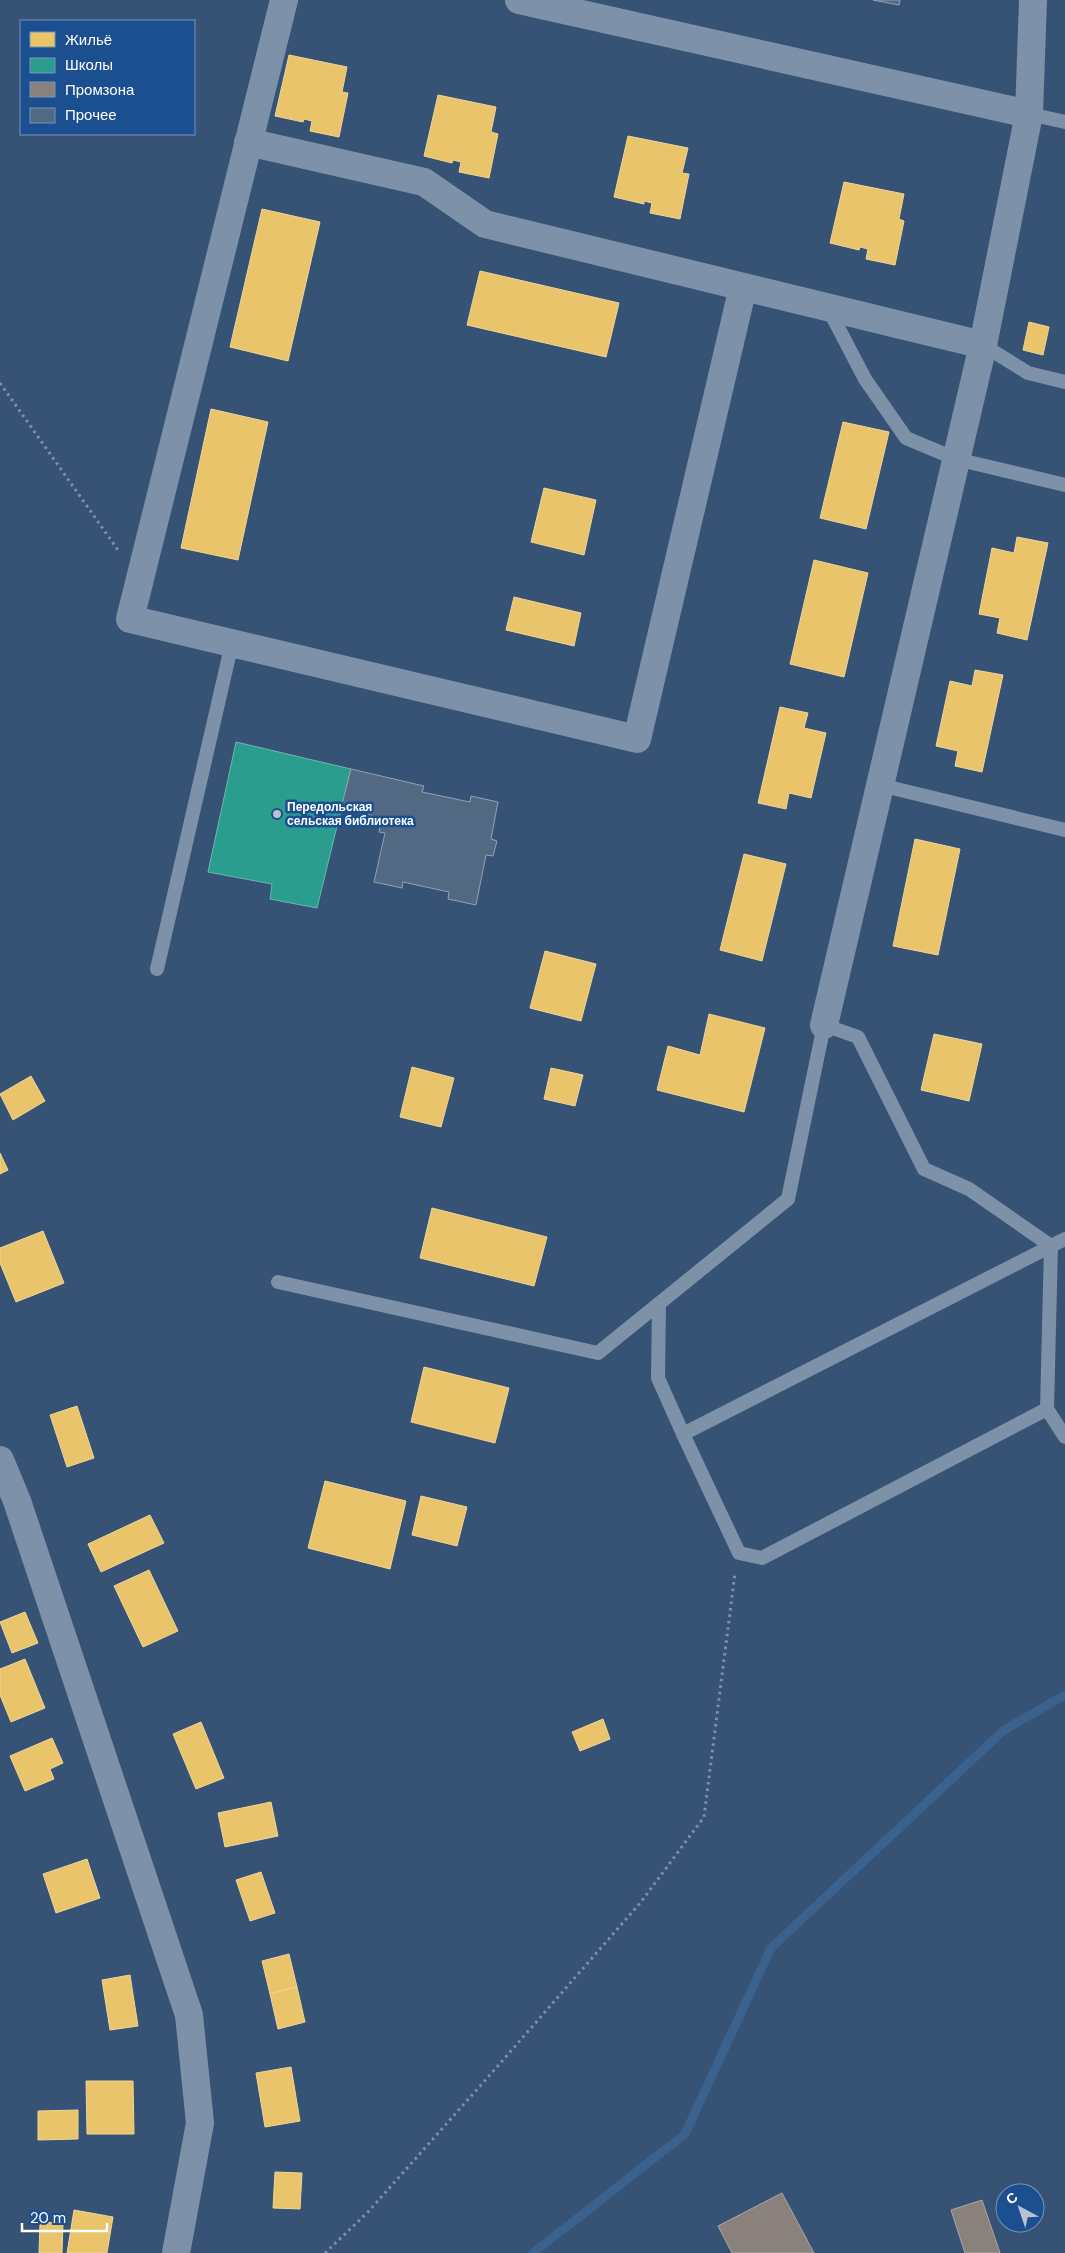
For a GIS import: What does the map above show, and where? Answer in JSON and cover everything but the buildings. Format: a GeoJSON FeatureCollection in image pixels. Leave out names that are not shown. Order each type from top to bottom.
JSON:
{"type":"FeatureCollection","features":[{"type":"Feature","properties":{"kind":"street"},"geometry":{"type":"LineString","coordinates":[[284,0],[130,619],[637,739],[743,287]]}},
{"type":"Feature","properties":{"kind":"street"},"geometry":{"type":"LineString","coordinates":[[519,0],[1028,114]]}},
{"type":"Feature","properties":{"kind":"street"},"geometry":{"type":"LineString","coordinates":[[824,1025],[983,345],[1028,114],[1033,0]]}},
{"type":"Feature","properties":{"kind":"street"},"geometry":{"type":"LineString","coordinates":[[248,142],[424,182],[485,224],[983,345]]}},
{"type":"Feature","properties":{"kind":"street"},"geometry":{"type":"LineString","coordinates":[[0,1460],[17,1501],[189,2015],[200,2123],[176,2253]]}},
{"type":"Feature","properties":{"kind":"lane"},"geometry":{"type":"LineString","coordinates":[[1028,114],[1065,122]]}},
{"type":"Feature","properties":{"kind":"lane"},"geometry":{"type":"LineString","coordinates":[[828,308],[865,379],[906,438],[956,459],[1065,485]]}},
{"type":"Feature","properties":{"kind":"lane"},"geometry":{"type":"LineString","coordinates":[[983,345],[1028,373],[1065,382]]}},
{"type":"Feature","properties":{"kind":"lane"},"geometry":{"type":"LineString","coordinates":[[157,969],[232,643]]}},
{"type":"Feature","properties":{"kind":"lane"},"geometry":{"type":"LineString","coordinates":[[880,785],[1065,830]]}},
{"type":"Feature","properties":{"kind":"lane"},"geometry":{"type":"LineString","coordinates":[[278,1282],[598,1353],[788,1199],[824,1025],[858,1037],[924,1169],[969,1188],[1051,1246]]}},
{"type":"Feature","properties":{"kind":"lane"},"geometry":{"type":"LineString","coordinates":[[684,1434],[1065,1239]]}},
{"type":"Feature","properties":{"kind":"lane"},"geometry":{"type":"LineString","coordinates":[[1051,1246],[1047,1409],[1065,1437]]}},
{"type":"Feature","properties":{"kind":"lane"},"geometry":{"type":"LineString","coordinates":[[659,1304],[658,1378],[739,1553],[762,1558],[1047,1409]]}},
{"type":"Feature","properties":{"kind":"path"},"geometry":{"type":"LineString","coordinates":[[0,383],[140,580]]}},
{"type":"Feature","properties":{"kind":"path"},"geometry":{"type":"LineString","coordinates":[[325,2253],[368,2212],[498,2067],[641,1902],[704,1816],[730,1604],[739,1553]]}},
{"type":"Feature","properties":{"kind":"waterway"},"geometry":{"type":"LineString","coordinates":[[533,2253],[685,2134],[771,1948],[1004,1730],[1065,1695]]}},
{"type":"Feature","properties":{"kind":"place","name":"Передольская сельская библиотека"},"geometry":{"type":"Point","coordinates":[277,814]}}]}
